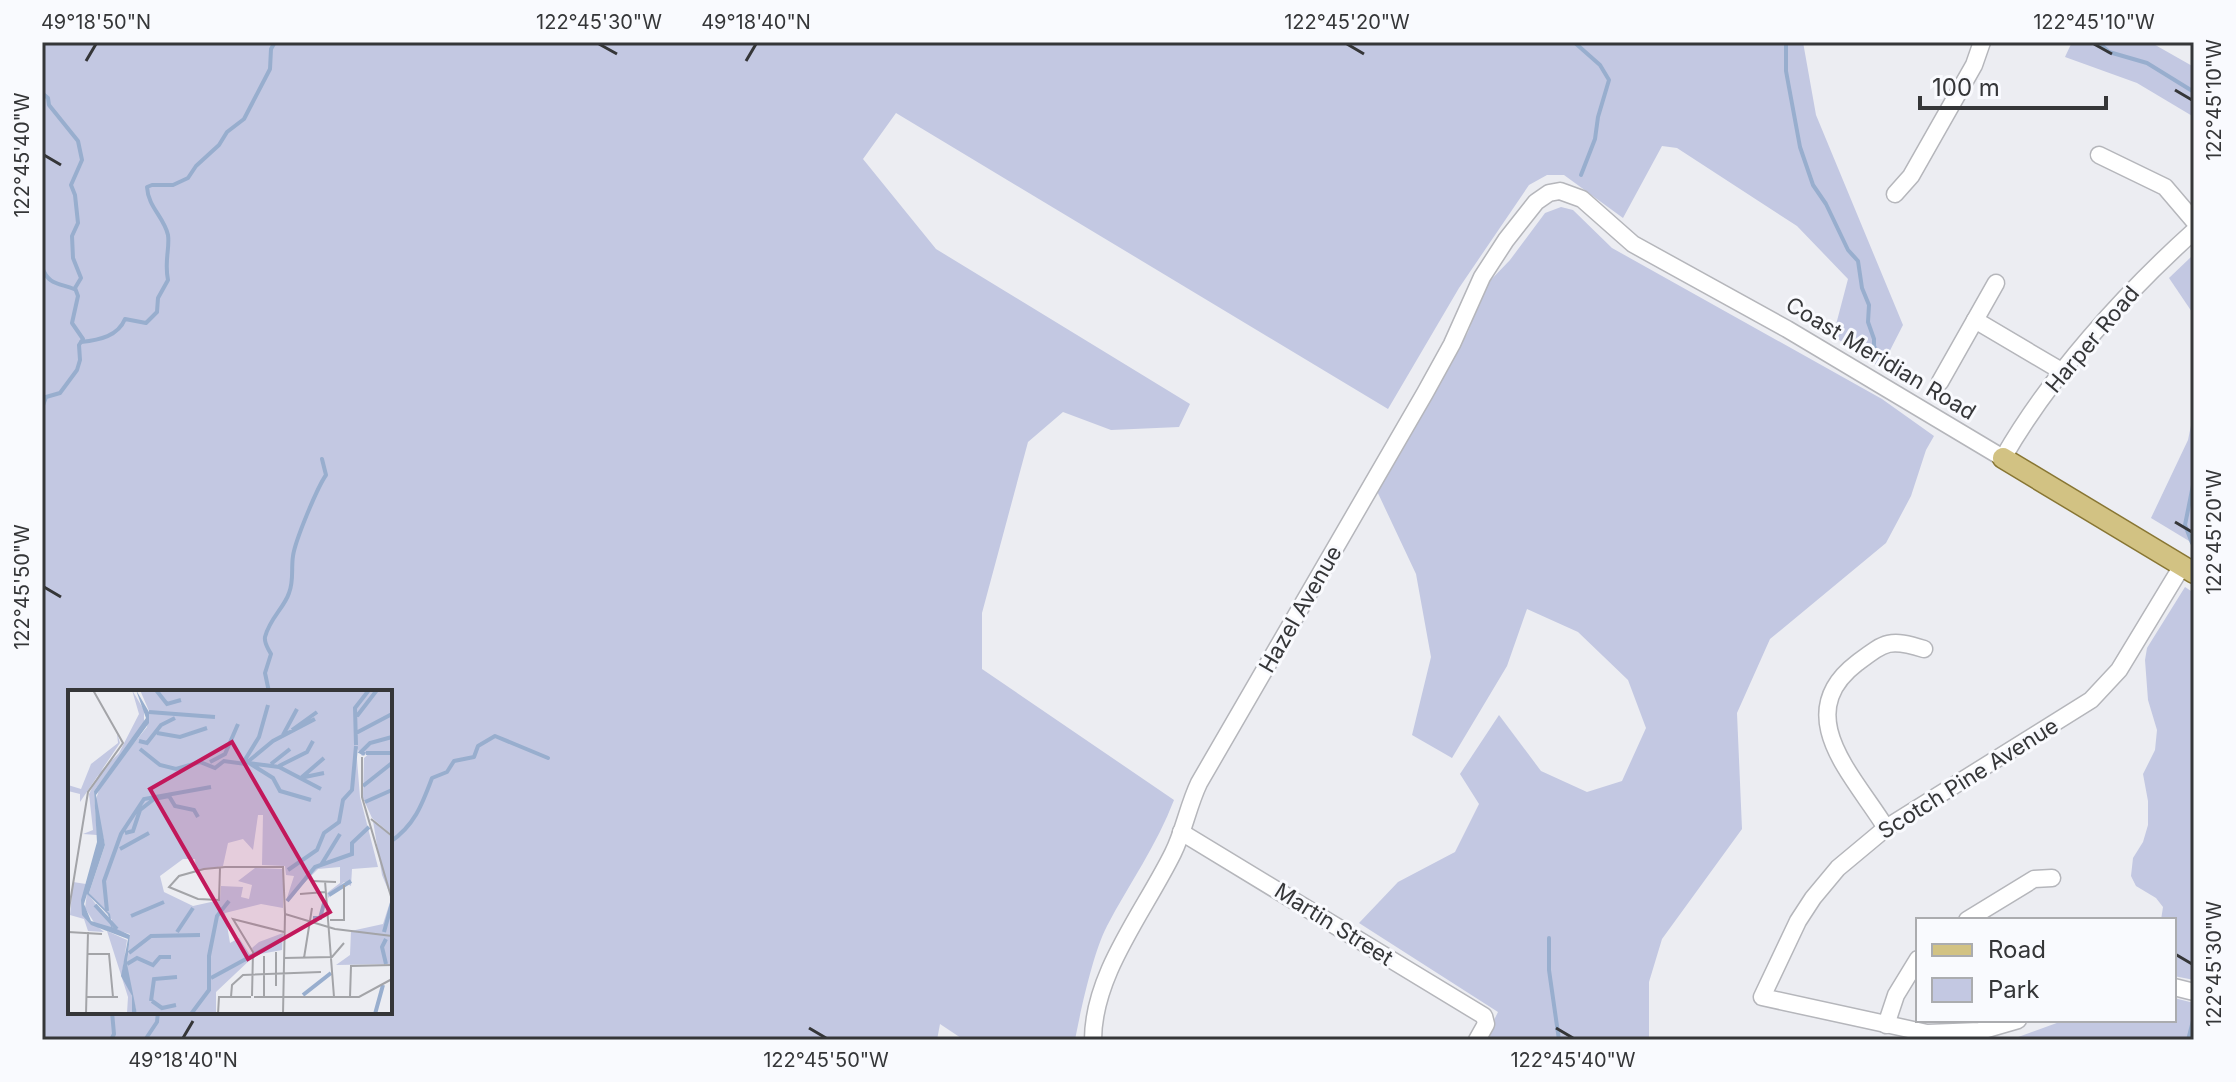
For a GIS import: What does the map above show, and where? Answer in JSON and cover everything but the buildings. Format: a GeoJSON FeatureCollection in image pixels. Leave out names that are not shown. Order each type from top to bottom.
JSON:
{"type":"FeatureCollection","features":[{"type":"Feature","properties":{"kind":"main road","name":"Coast Meridian Road"},"geometry":{"type":"LineString","coordinates":[[2003,458],[2188,569]]}},
{"type":"Feature","properties":{"kind":"street"},"geometry":{"type":"LineString","coordinates":[[1895,194],[1911,176],[1974,65],[1982,42]]}},
{"type":"Feature","properties":{"kind":"street"},"geometry":{"type":"LineString","coordinates":[[2099,155],[2165,187],[2194,221]]}},
{"type":"Feature","properties":{"kind":"street","name":"Coast Meridian Road"},"geometry":{"type":"LineString","coordinates":[[1545,195],[1560,191],[1575,195],[1633,244],[1787,329],[2003,458]]}},
{"type":"Feature","properties":{"kind":"street","name":"Hazel Avenue"},"geometry":{"type":"LineString","coordinates":[[1093,1040],[1095,1008],[1106,975],[1175,851],[1199,783],[1425,393],[1452,344],[1482,277],[1522,218],[1545,195]]}},
{"type":"Feature","properties":{"kind":"street","name":"Harper Road"},"geometry":{"type":"LineString","coordinates":[[2003,458],[2026,419],[2063,372],[2133,289],[2194,231]]}},
{"type":"Feature","properties":{"kind":"street"},"geometry":{"type":"LineString","coordinates":[[1940,382],[1996,283]]}},
{"type":"Feature","properties":{"kind":"street"},"geometry":{"type":"LineString","coordinates":[[1975,320],[2063,372]]}},
{"type":"Feature","properties":{"kind":"street","name":"Scotch Pine Avenue"},"geometry":{"type":"LineString","coordinates":[[1886,1025],[1762,997],[1789,937],[1813,898],[1847,859],[1886,828],[2077,710],[2099,693],[2119,670],[2188,569]]}},
{"type":"Feature","properties":{"kind":"street"},"geometry":{"type":"LineString","coordinates":[[1886,828],[1830,740],[1826,719],[1828,704],[1840,678],[1879,646],[1895,641],[1924,649]]}},
{"type":"Feature","properties":{"kind":"street","name":"Martin Street"},"geometry":{"type":"LineString","coordinates":[[1181,832],[1486,1018],[1477,1040]]}},
{"type":"Feature","properties":{"kind":"street"},"geometry":{"type":"LineString","coordinates":[[1970,918],[2034,879],[2052,878]]}},
{"type":"Feature","properties":{"kind":"street"},"geometry":{"type":"LineString","coordinates":[[1916,962],[1896,995],[1886,1025],[1952,1034],[1980,1031],[2011,1022]]}},
{"type":"Feature","properties":{"kind":"green space"},"geometry":{"type":"Polygon","coordinates":[[[42,42],[1803,42],[1816,115],[1903,325],[1881,368],[1833,336],[1848,279],[1797,226],[1677,148],[1662,146],[1623,218],[1564,175],[1547,175],[1529,185],[1459,288],[1388,409],[896,113],[863,159],[936,249],[1190,404],[1179,427],[1111,430],[1063,412],[1028,442],[982,613],[982,669],[1174,800],[1102,937],[1075,1040],[964,1040],[940,1024],[937,1040],[42,1040],[42,42]]]}},
{"type":"Feature","properties":{"kind":"green space"},"geometry":{"type":"Polygon","coordinates":[[[2072,42],[2150,42],[2194,67],[2194,117],[2137,83],[2065,57],[2072,42]]]}},
{"type":"Feature","properties":{"kind":"green space"},"geometry":{"type":"Polygon","coordinates":[[[1561,207],[1573,210],[1612,248],[1882,399],[1934,436],[1926,450],[1911,496],[1886,543],[1770,639],[1737,713],[1742,829],[1662,939],[1649,982],[1649,1038],[1652,1040],[1484,1040],[1498,1012],[1359,923],[1398,882],[1455,852],[1479,804],[1460,774],[1499,715],[1541,771],[1587,792],[1622,781],[1646,728],[1628,680],[1578,632],[1527,609],[1507,666],[1452,758],[1412,735],[1431,657],[1416,574],[1376,489],[1468,332],[1485,286],[1510,260],[1545,213],[1561,207]]]}},
{"type":"Feature","properties":{"kind":"green space"},"geometry":{"type":"Polygon","coordinates":[[[2194,257],[2194,315],[2169,278],[2194,257]]]}},
{"type":"Feature","properties":{"kind":"green space"},"geometry":{"type":"Polygon","coordinates":[[[2194,411],[2194,544],[2151,518],[2188,440],[2194,411]]]}},
{"type":"Feature","properties":{"kind":"green space"},"geometry":{"type":"Polygon","coordinates":[[[2185,587],[2194,593],[2194,980],[2176,976],[2176,918],[2161,918],[2163,907],[2156,898],[2136,886],[2131,876],[2133,858],[2143,842],[2148,825],[2143,774],[2155,750],[2157,730],[2148,700],[2147,648],[2185,587]]]}},
{"type":"Feature","properties":{"kind":"green space"},"geometry":{"type":"Polygon","coordinates":[[[2176,998],[2194,1003],[2194,1040],[2010,1040],[2060,1022],[2176,1022],[2176,998]]]}},
{"type":"Feature","properties":{"kind":"waterway"},"geometry":{"type":"LineString","coordinates":[[81,342],[108,336],[125,319],[146,323],[157,312],[158,298],[168,280],[168,235],[150,200],[147,187],[173,185],[188,178],[227,132],[244,119],[270,69],[271,49],[275,42]]}},
{"type":"Feature","properties":{"kind":"waterway"},"geometry":{"type":"LineString","coordinates":[[1574,42],[1600,65],[1609,80],[1595,139],[1581,175]]}},
{"type":"Feature","properties":{"kind":"waterway"},"geometry":{"type":"LineString","coordinates":[[1786,42],[1786,71],[1800,147],[1813,185],[1826,204],[1848,250],[1858,261],[1862,288],[1869,305],[1868,322],[1874,346],[1884,365]]}},
{"type":"Feature","properties":{"kind":"waterway"},"geometry":{"type":"LineString","coordinates":[[2098,42],[2109,52],[2147,63],[2194,92]]}},
{"type":"Feature","properties":{"kind":"waterway"},"geometry":{"type":"LineString","coordinates":[[42,93],[78,141],[82,160],[71,185],[78,223],[72,236],[73,258],[81,278],[75,288],[78,296],[72,323],[83,339],[79,345],[77,370],[60,393],[46,397],[42,408]]}},
{"type":"Feature","properties":{"kind":"waterway"},"geometry":{"type":"LineString","coordinates":[[42,267],[51,280],[74,289]]}},
{"type":"Feature","properties":{"kind":"waterway"},"geometry":{"type":"LineString","coordinates":[[269,690],[265,673],[271,654],[265,637],[291,588],[295,549],[312,502],[326,475],[322,459]]}},
{"type":"Feature","properties":{"kind":"waterway"},"geometry":{"type":"LineString","coordinates":[[2192,543],[2185,525],[2194,480]]}},
{"type":"Feature","properties":{"kind":"waterway"},"geometry":{"type":"LineString","coordinates":[[392,840],[411,822],[432,778],[447,772],[454,761],[474,757],[478,746],[495,736],[548,758]]}},
{"type":"Feature","properties":{"kind":"waterway"},"geometry":{"type":"LineString","coordinates":[[1549,938],[1549,970],[1559,1040]]}},
{"type":"Feature","properties":{"kind":"waterway"},"geometry":{"type":"LineString","coordinates":[[111,1040],[114,1034],[112,1014]]}},
{"type":"Feature","properties":{"kind":"waterway"},"geometry":{"type":"LineString","coordinates":[[145,1040],[157,1022],[158,1014]]}},
{"type":"Feature","properties":{"kind":"waterway"},"geometry":{"type":"LineString","coordinates":[[2188,1040],[2194,1017]]}}]}
